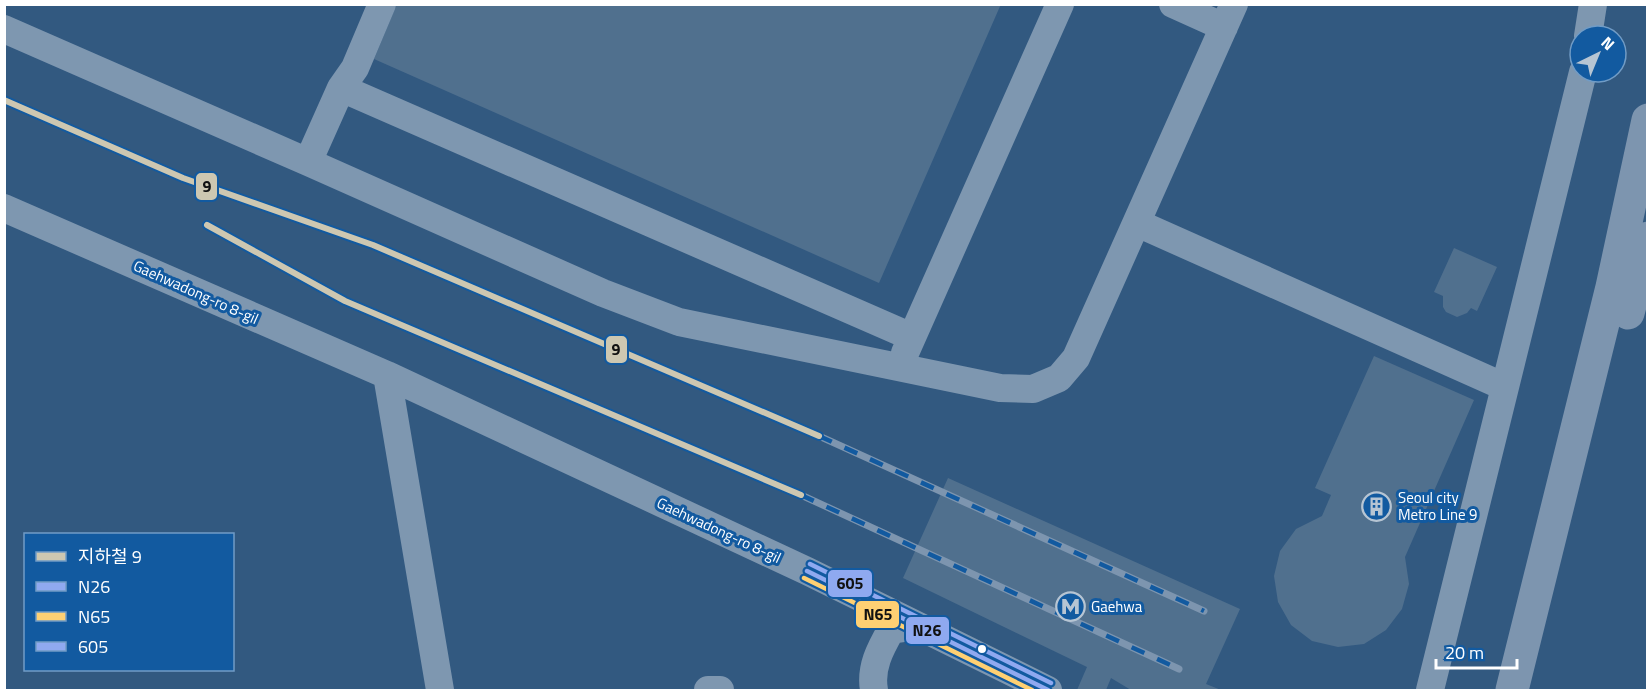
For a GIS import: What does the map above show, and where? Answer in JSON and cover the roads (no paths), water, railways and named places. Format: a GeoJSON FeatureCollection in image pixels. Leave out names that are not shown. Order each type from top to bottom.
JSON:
{"type":"FeatureCollection","features":[{"type":"Feature","properties":{"kind":"highway"},"geometry":{"type":"LineString","coordinates":[[1512,690],[1612,287],[1647,120]]}},
{"type":"Feature","properties":{"kind":"highway"},"geometry":{"type":"LineString","coordinates":[[1535,690],[1647,238]]}},
{"type":"Feature","properties":{"kind":"street"},"geometry":{"type":"LineString","coordinates":[[308,162],[340,88],[355,68],[382,4]]}},
{"type":"Feature","properties":{"kind":"street"},"geometry":{"type":"LineString","coordinates":[[899,368],[1060,4]]}},
{"type":"Feature","properties":{"kind":"street"},"geometry":{"type":"LineString","coordinates":[[4,29],[603,293],[679,322],[1000,388],[1033,388],[1059,378],[1076,358],[1229,16],[1173,4]]}},
{"type":"Feature","properties":{"kind":"street"},"geometry":{"type":"LineString","coordinates":[[1590,24],[1593,4]]}},
{"type":"Feature","properties":{"kind":"street"},"geometry":{"type":"LineString","coordinates":[[1430,690],[1580,84]]}},
{"type":"Feature","properties":{"kind":"street"},"geometry":{"type":"LineString","coordinates":[[340,88],[912,337]]}},
{"type":"Feature","properties":{"kind":"street","name":"Gaehwadong-ro 8-gil"},"geometry":{"type":"LineString","coordinates":[[4,208],[387,375],[807,570],[924,631],[1048,690]]}},
{"type":"Feature","properties":{"kind":"street"},"geometry":{"type":"LineString","coordinates":[[1137,223],[1505,387]]}},
{"type":"Feature","properties":{"kind":"street"},"geometry":{"type":"LineString","coordinates":[[387,375],[440,690]]}},
{"type":"Feature","properties":{"kind":"street"},"geometry":{"type":"LineString","coordinates":[[874,690],[873,668],[882,644],[891,630],[924,631]]}},
{"type":"Feature","properties":{"kind":"street"},"geometry":{"type":"LineString","coordinates":[[708,690],[720,690]]}},
{"type":"Feature","properties":{"kind":"railway"},"geometry":{"type":"LineString","coordinates":[[819,436],[1204,611]]}},
{"type":"Feature","properties":{"kind":"railway"},"geometry":{"type":"LineString","coordinates":[[801,495],[1179,669]]}},
{"type":"Feature","properties":{"kind":"metro line","name":"9"},"geometry":{"type":"LineString","coordinates":[[4,100],[183,178],[373,245],[819,436]]}},
{"type":"Feature","properties":{"kind":"metro line","name":"9"},"geometry":{"type":"LineString","coordinates":[[207,225],[345,301],[801,495]]}},
{"type":"Feature","properties":{"kind":"place","name":"Seoul city Metro Line 9"},"geometry":{"type":"Point","coordinates":[1377,506]}},
{"type":"Feature","properties":{"kind":"place","name":"Gaehwa"},"geometry":{"type":"Point","coordinates":[1070,606]}}]}
